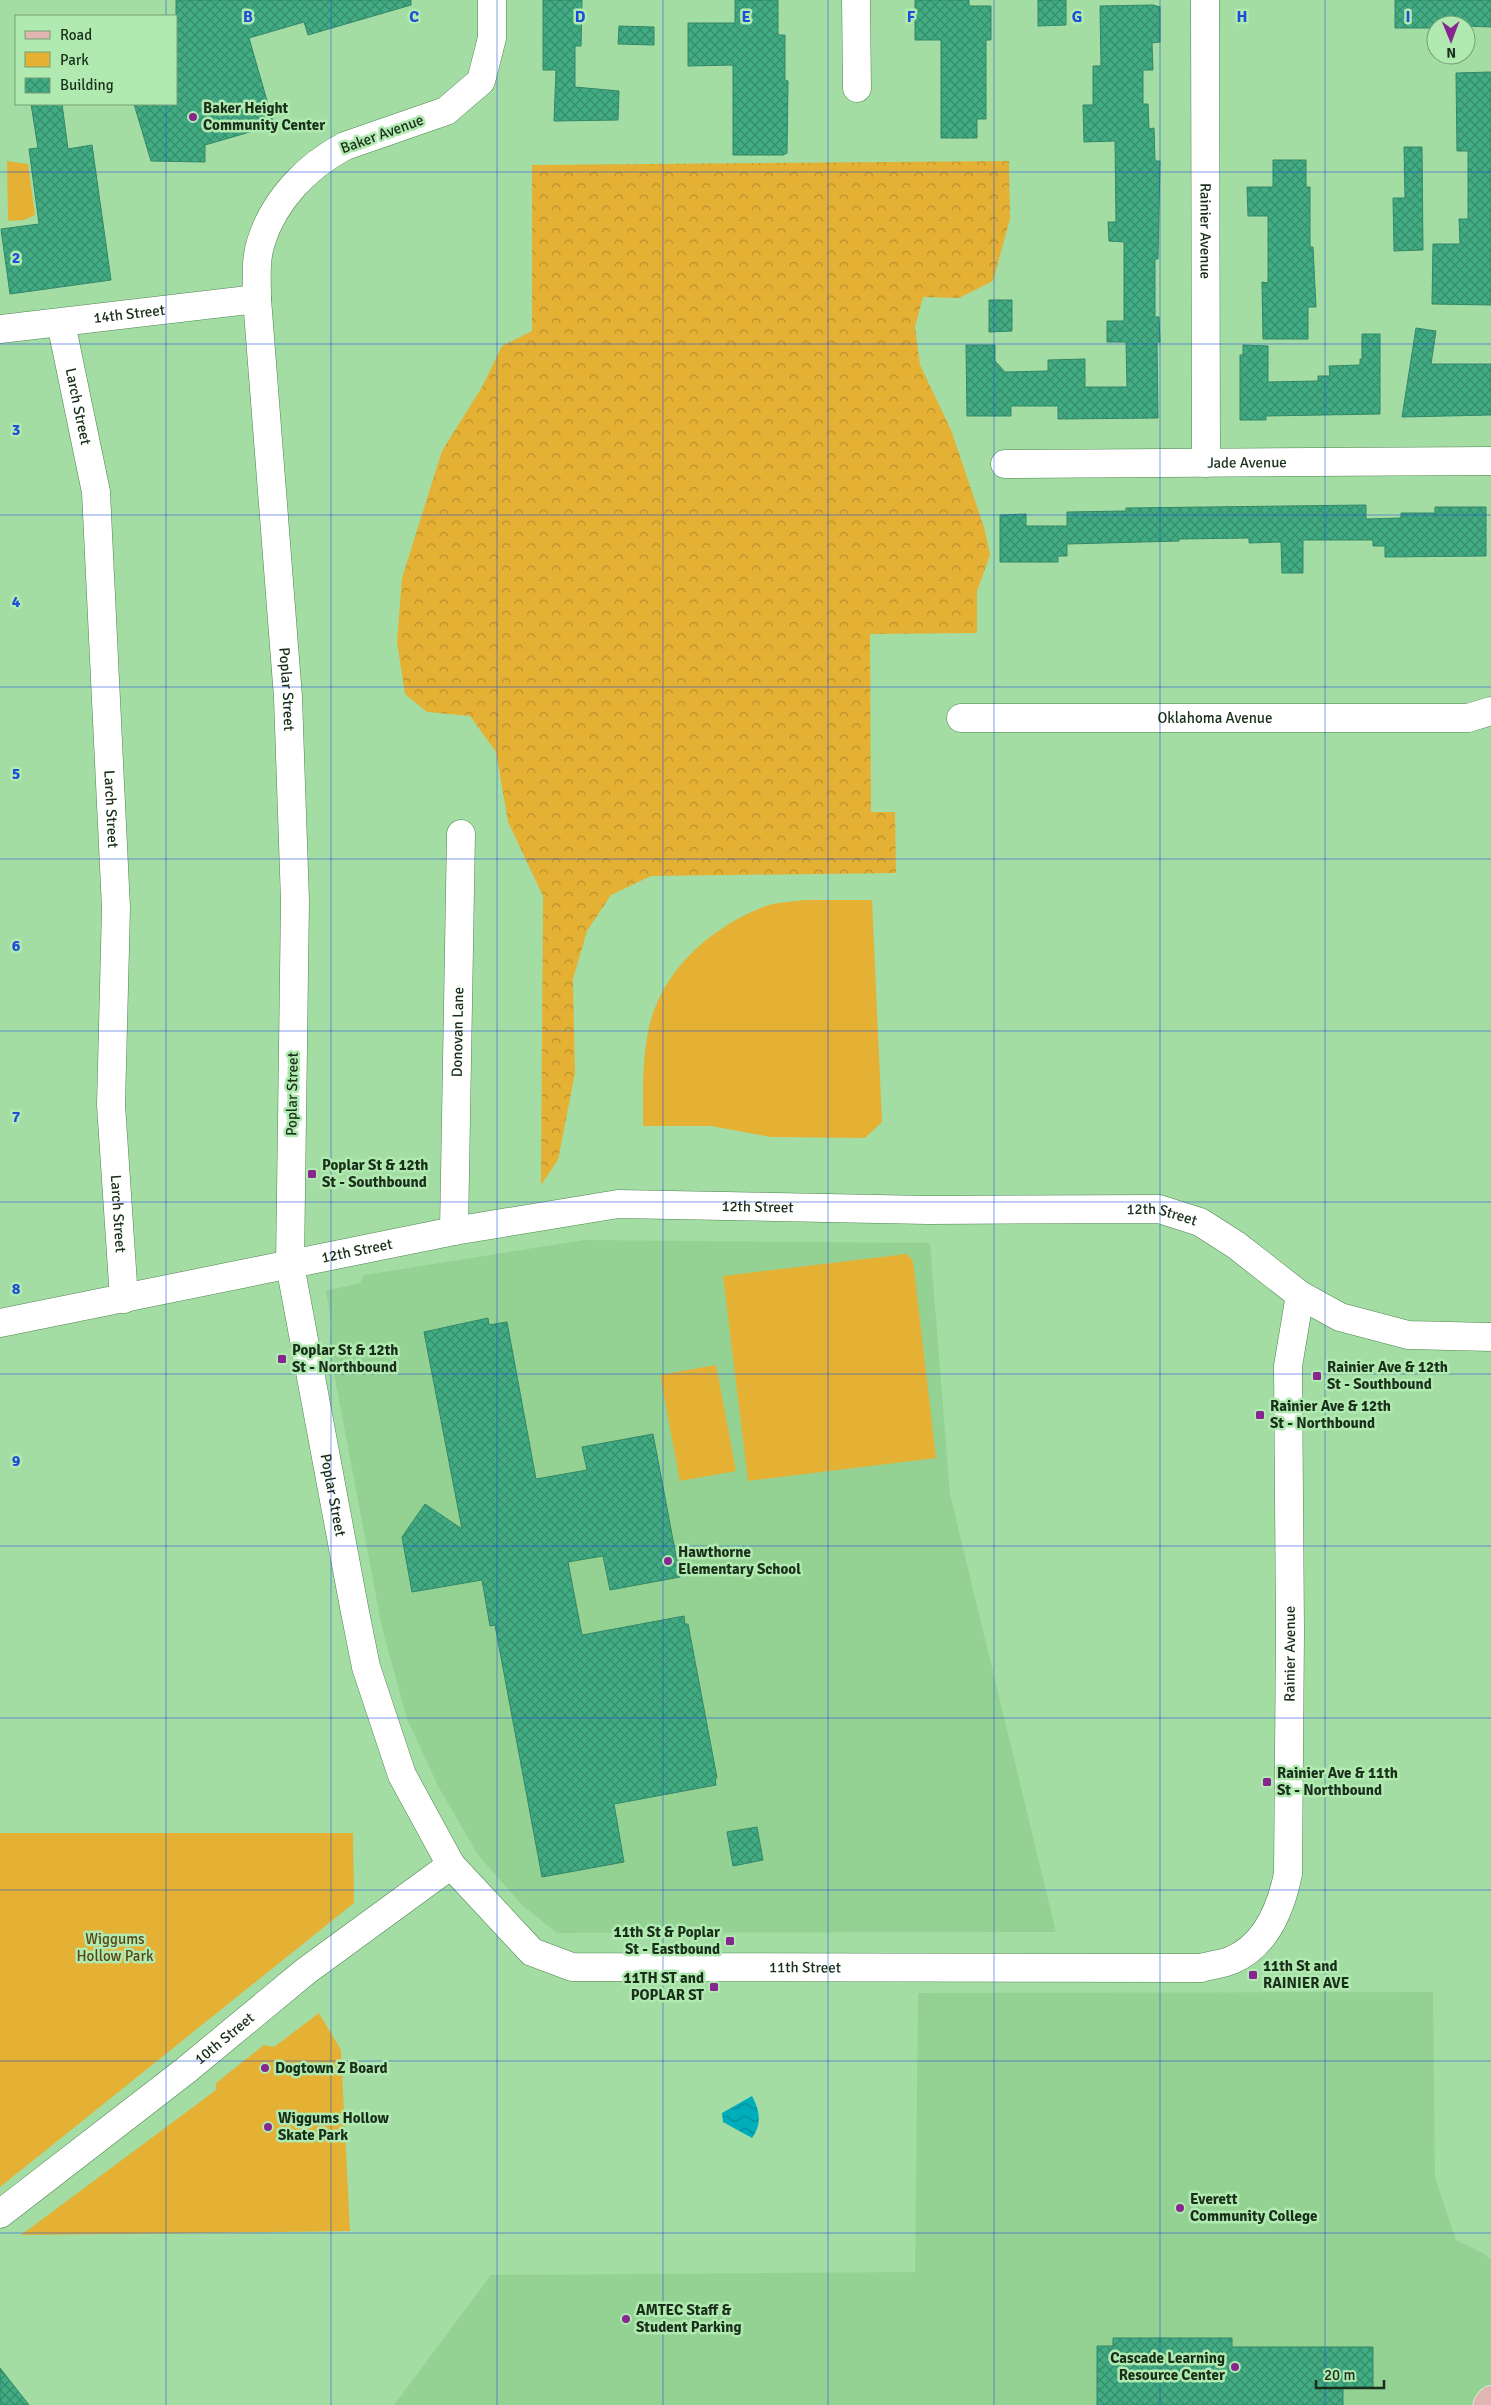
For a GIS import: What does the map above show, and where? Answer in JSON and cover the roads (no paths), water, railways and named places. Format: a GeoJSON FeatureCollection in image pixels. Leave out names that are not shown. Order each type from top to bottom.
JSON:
{"type":"FeatureCollection","features":[{"type":"Feature","properties":{"kind":"main road"},"geometry":{"type":"LineString","coordinates":[[1487,2405],[1491,2400]]}},
{"type":"Feature","properties":{"kind":"street","name":"Baker Avenue"},"geometry":{"type":"LineString","coordinates":[[257,299],[260,243],[272,217],[298,180],[331,153],[345,146],[446,111],[481,81],[492,38],[492,0]]}},
{"type":"Feature","properties":{"kind":"street"},"geometry":{"type":"LineString","coordinates":[[856,0],[857,88]]}},
{"type":"Feature","properties":{"kind":"street","name":"Rainier Avenue"},"geometry":{"type":"LineString","coordinates":[[1205,0],[1206,463]]}},
{"type":"Feature","properties":{"kind":"street","name":"14th Street"},"geometry":{"type":"LineString","coordinates":[[0,329],[257,299]]}},
{"type":"Feature","properties":{"kind":"street","name":"Poplar Street"},"geometry":{"type":"LineString","coordinates":[[257,299],[288,697],[294,882],[290,1265],[366,1667],[402,1775],[451,1865]]}},
{"type":"Feature","properties":{"kind":"street","name":"Larch Street"},"geometry":{"type":"LineString","coordinates":[[61,323],[96,492],[116,908],[111,1105],[124,1299]]}},
{"type":"Feature","properties":{"kind":"street","name":"Jade Avenue"},"geometry":{"type":"LineString","coordinates":[[1004,464],[1491,461]]}},
{"type":"Feature","properties":{"kind":"street","name":"Oklahoma Avenue"},"geometry":{"type":"LineString","coordinates":[[961,718],[1480,714]]}},
{"type":"Feature","properties":{"kind":"street","name":"Donovan Lane"},"geometry":{"type":"LineString","coordinates":[[454,1232],[461,834]]}},
{"type":"Feature","properties":{"kind":"street","name":"12th Street"},"geometry":{"type":"LineString","coordinates":[[0,1323],[454,1232],[618,1204],[928,1210],[1159,1209],[1200,1222],[1229,1240],[1300,1295],[1340,1317],[1408,1335],[1491,1337]]}},
{"type":"Feature","properties":{"kind":"street","name":"Rainier Avenue"},"geometry":{"type":"LineString","coordinates":[[1201,1968],[1232,1960],[1253,1947],[1269,1928],[1282,1903],[1288,1874],[1290,1631],[1288,1366],[1300,1295]]}},
{"type":"Feature","properties":{"kind":"street","name":"11th Street"},"geometry":{"type":"LineString","coordinates":[[451,1865],[532,1952],[572,1967],[1201,1968]]}},
{"type":"Feature","properties":{"kind":"street","name":"10th Street"},"geometry":{"type":"LineString","coordinates":[[0,2214],[186,2071],[306,1971],[451,1865]]}},
{"type":"Feature","properties":{"kind":"water"},"geometry":{"type":"Polygon","coordinates":[[[752,2096],[757,2107],[759,2123],[752,2138],[723,2122],[722,2113],[752,2096]]]}},
{"type":"Feature","properties":{"kind":"place","name":"Baker Height Community Center"},"geometry":{"type":"Point","coordinates":[193,117]}},
{"type":"Feature","properties":{"kind":"place","name":"Poplar St & 12th St - Southbound"},"geometry":{"type":"Point","coordinates":[312,1174]}},
{"type":"Feature","properties":{"kind":"place","name":"Poplar St & 12th St - Northbound"},"geometry":{"type":"Point","coordinates":[282,1359]}},
{"type":"Feature","properties":{"kind":"place","name":"Rainier Ave & 12th St - Southbound"},"geometry":{"type":"Point","coordinates":[1317,1376]}},
{"type":"Feature","properties":{"kind":"place","name":"Rainier Ave & 12th St - Northbound"},"geometry":{"type":"Point","coordinates":[1260,1415]}},
{"type":"Feature","properties":{"kind":"place","name":"Hawthorne Elementary School"},"geometry":{"type":"Point","coordinates":[668,1561]}},
{"type":"Feature","properties":{"kind":"place","name":"Rainier Ave & 11th St - Northbound"},"geometry":{"type":"Point","coordinates":[1267,1782]}},
{"type":"Feature","properties":{"kind":"place","name":"11th St & Poplar St - Eastbound"},"geometry":{"type":"Point","coordinates":[730,1941]}},
{"type":"Feature","properties":{"kind":"place","name":"11th St and RAINIER AVE"},"geometry":{"type":"Point","coordinates":[1253,1975]}},
{"type":"Feature","properties":{"kind":"place","name":"11TH ST and POPLAR ST"},"geometry":{"type":"Point","coordinates":[714,1987]}},
{"type":"Feature","properties":{"kind":"place","name":"Dogtown Z Board"},"geometry":{"type":"Point","coordinates":[265,2068]}},
{"type":"Feature","properties":{"kind":"place","name":"Wiggums Hollow Skate Park"},"geometry":{"type":"Point","coordinates":[268,2127]}},
{"type":"Feature","properties":{"kind":"place","name":"Everett Community College"},"geometry":{"type":"Point","coordinates":[1180,2208]}},
{"type":"Feature","properties":{"kind":"place","name":"AMTEC Staff & Student Parking"},"geometry":{"type":"Point","coordinates":[626,2319]}},
{"type":"Feature","properties":{"kind":"place","name":"Cascade Learning Resource Center"},"geometry":{"type":"Point","coordinates":[1235,2367]}},
{"type":"Feature","properties":{"kind":"park label","name":"Wiggums Hollow Park"},"geometry":{"type":"Point","coordinates":[115,1948]}}]}
